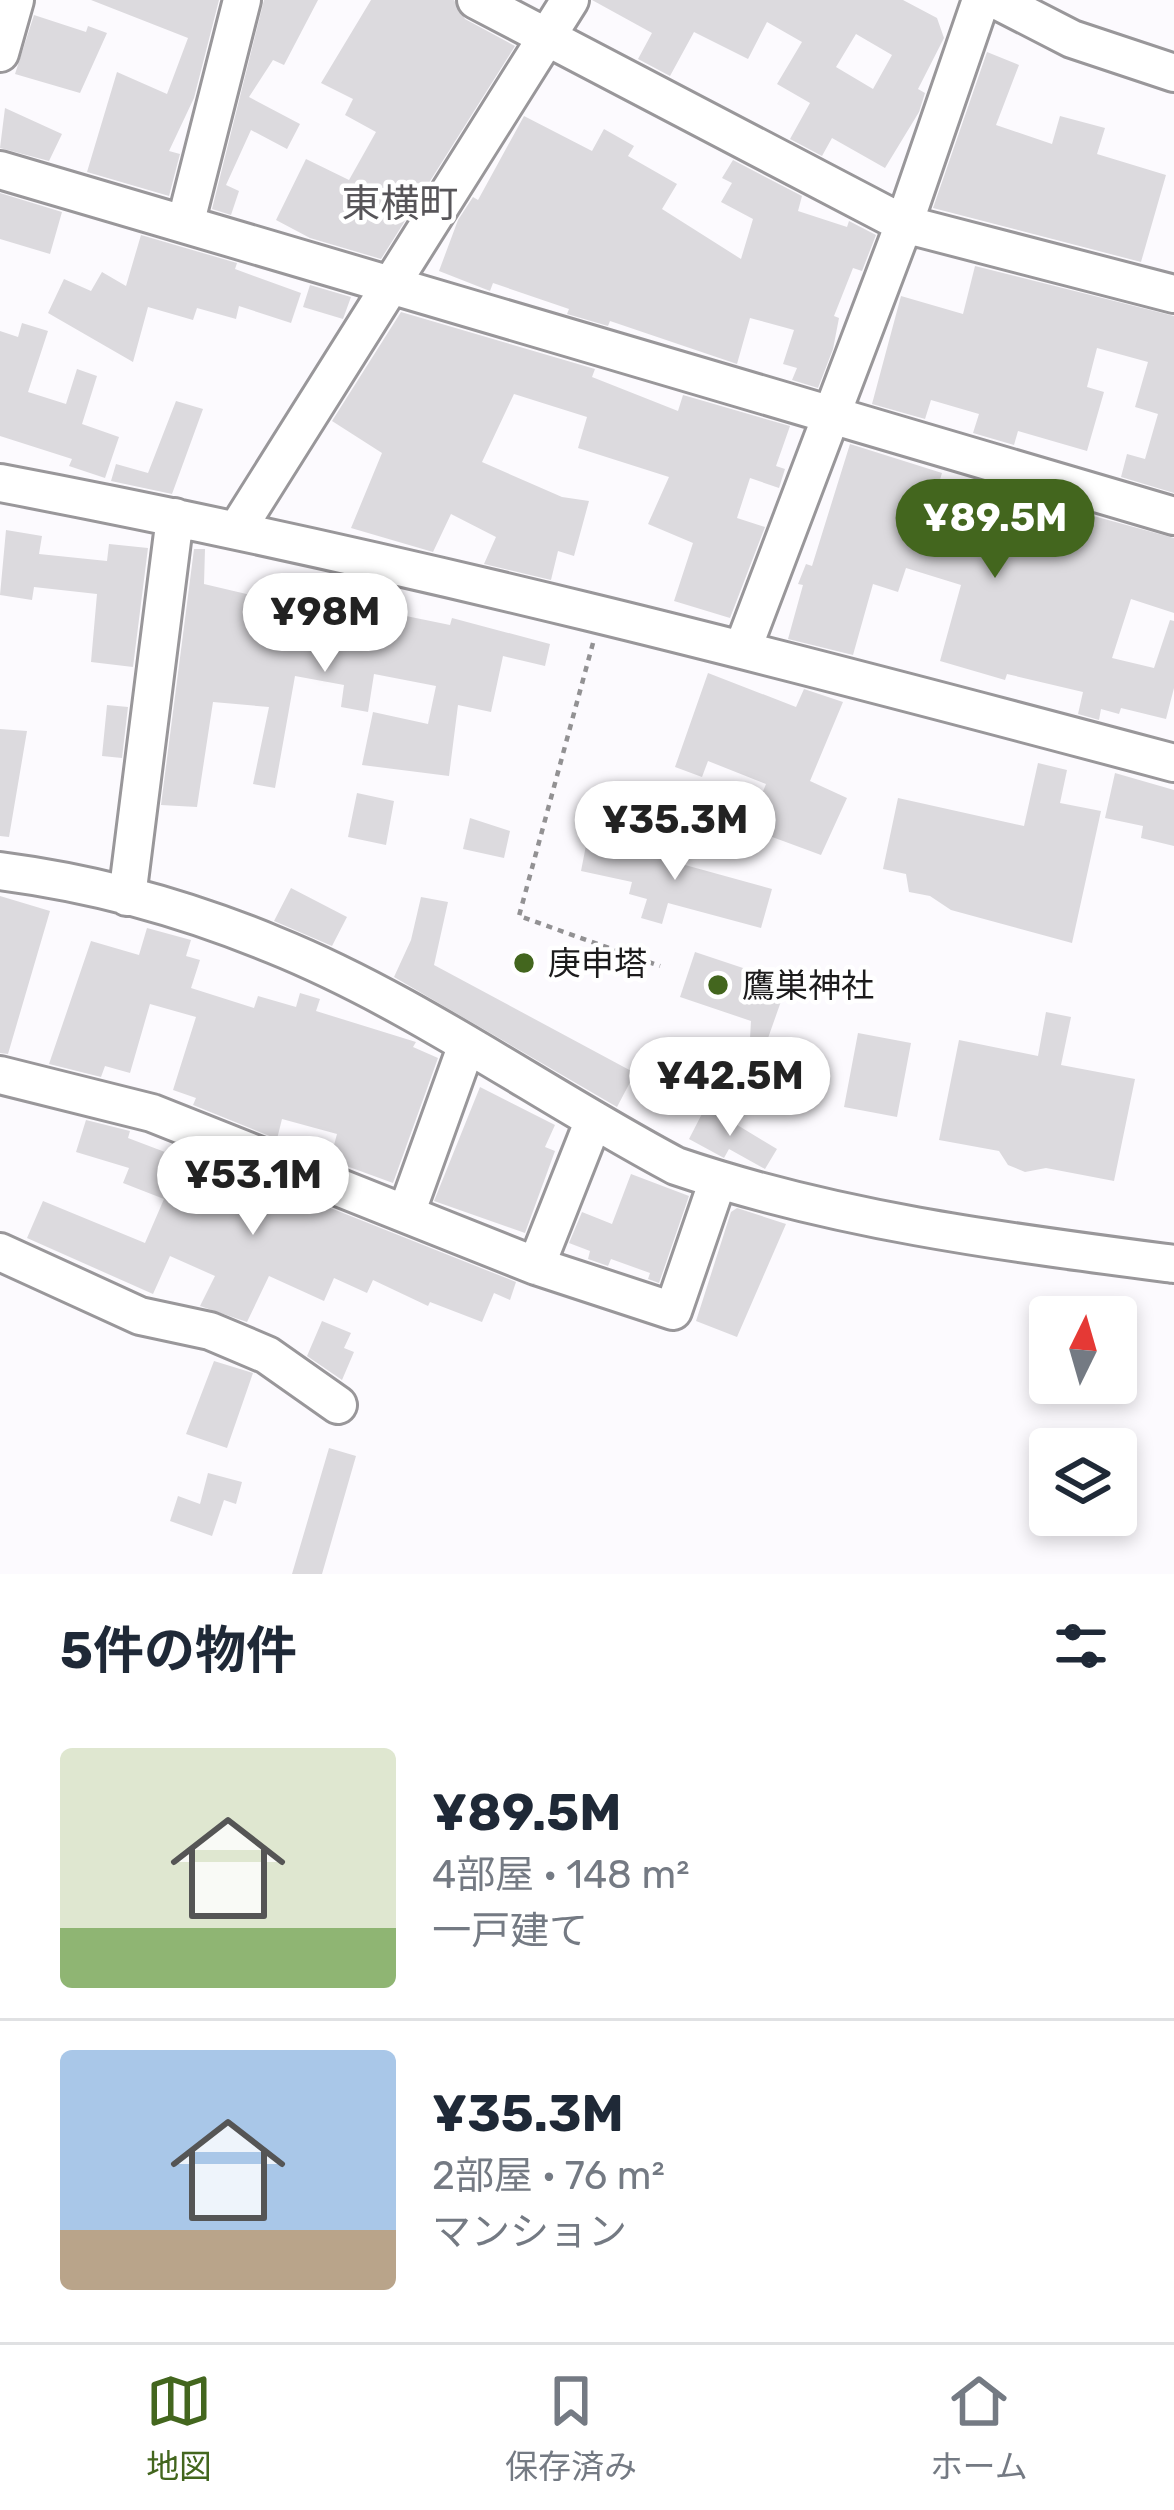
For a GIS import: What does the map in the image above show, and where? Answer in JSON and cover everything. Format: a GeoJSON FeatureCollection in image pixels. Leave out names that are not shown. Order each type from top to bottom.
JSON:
{"type":"FeatureCollection","features":[{"type":"Feature","properties":{"kind":"street"},"geometry":{"type":"LineString","coordinates":[[0,53],[15,0]]}},
{"type":"Feature","properties":{"kind":"street"},"geometry":{"type":"LineString","coordinates":[[186,221],[242,0]]}},
{"type":"Feature","properties":{"kind":"street"},"geometry":{"type":"LineString","coordinates":[[476,0],[904,224],[1174,294]]}},
{"type":"Feature","properties":{"kind":"street"},"geometry":{"type":"LineString","coordinates":[[238,528],[570,0]]}},
{"type":"Feature","properties":{"kind":"street"},"geometry":{"type":"LineString","coordinates":[[743,648],[904,224],[981,0]]}},
{"type":"Feature","properties":{"kind":"street"},"geometry":{"type":"LineString","coordinates":[[996,0],[1072,39],[1174,73]]}},
{"type":"Feature","properties":{"kind":"street"},"geometry":{"type":"LineString","coordinates":[[0,170],[186,221],[832,419],[1174,517]]}},
{"type":"Feature","properties":{"kind":"street"},"geometry":{"type":"LineString","coordinates":[[0,483],[238,528],[601,614],[1174,763]]}},
{"type":"Feature","properties":{"kind":"street"},"geometry":{"type":"LineString","coordinates":[[127,897],[175,517]]}},
{"type":"Feature","properties":{"kind":"street"},"geometry":{"type":"LineString","coordinates":[[0,871],[67,880],[274,945],[676,1166],[921,1230],[1174,1264]]}},
{"type":"Feature","properties":{"kind":"street"},"geometry":{"type":"LineString","coordinates":[[407,1211],[466,1047]]}},
{"type":"Feature","properties":{"kind":"street"},"geometry":{"type":"LineString","coordinates":[[0,1075],[152,1113],[536,1266],[673,1311],[718,1180]]}},
{"type":"Feature","properties":{"kind":"street"},"geometry":{"type":"LineString","coordinates":[[536,1266],[592,1122]]}},
{"type":"Feature","properties":{"kind":"street"},"geometry":{"type":"LineString","coordinates":[[0,1252],[140,1316],[210,1330],[267,1354],[338,1405]]}},
{"type":"Feature","properties":{"kind":"path"},"geometry":{"type":"LineString","coordinates":[[601,614],[519,916],[660,966]]}},
{"type":"Feature","properties":{"kind":"building"},"geometry":{"type":"Polygon","coordinates":[[[91,0],[219,0],[194,98],[169,151],[180,154],[169,196],[87,172],[117,72],[167,94],[188,38],[91,0]]]}},
{"type":"Feature","properties":{"kind":"building"},"geometry":{"type":"Polygon","coordinates":[[[264,0],[318,0],[284,65],[273,60],[249,97],[300,124],[287,149],[251,130],[226,185],[239,191],[231,215],[212,209],[264,0]]]}},
{"type":"Feature","properties":{"kind":"building"},"geometry":{"type":"Polygon","coordinates":[[[371,0],[454,0],[465,19],[515,46],[381,259],[310,238],[276,220],[306,159],[349,180],[376,132],[345,115],[353,99],[321,83],[371,0]]]}},
{"type":"Feature","properties":{"kind":"building"},"geometry":{"type":"Polygon","coordinates":[[[592,0],[903,0],[937,18],[944,38],[918,89],[925,93],[919,112],[885,168],[832,138],[822,156],[790,139],[810,103],[777,84],[802,42],[767,22],[748,59],[694,32],[670,76],[638,59],[652,33],[592,0]],[[856,34],[836,67],[873,89],[892,55],[856,34]]]}},
{"type":"Feature","properties":{"kind":"building"},"geometry":{"type":"Polygon","coordinates":[[[34,15],[86,32],[88,26],[107,33],[80,93],[15,74],[34,15]]]}},
{"type":"Feature","properties":{"kind":"building"},"geometry":{"type":"Polygon","coordinates":[[[987,52],[1019,65],[996,125],[1052,144],[1060,116],[1105,128],[1097,154],[1166,175],[1141,262],[933,208],[987,52]]]}},
{"type":"Feature","properties":{"kind":"building"},"geometry":{"type":"Polygon","coordinates":[[[5,108],[62,134],[49,161],[0,148],[5,108]]]}},
{"type":"Feature","properties":{"kind":"building"},"geometry":{"type":"Polygon","coordinates":[[[524,116],[592,151],[604,129],[634,146],[628,156],[677,184],[662,209],[741,259],[753,219],[721,202],[732,183],[722,178],[733,160],[802,196],[798,211],[847,227],[849,221],[876,235],[862,271],[853,268],[834,316],[839,318],[833,349],[818,388],[792,380],[797,368],[783,364],[794,330],[750,318],[737,364],[610,321],[608,326],[567,314],[569,309],[493,283],[490,291],[439,271],[458,220],[473,197],[478,200],[524,116]]]}},
{"type":"Feature","properties":{"kind":"building"},"geometry":{"type":"Polygon","coordinates":[[[0,193],[62,212],[50,254],[0,239],[0,193]]]}},
{"type":"Feature","properties":{"kind":"building"},"geometry":{"type":"Polygon","coordinates":[[[141,235],[237,263],[235,269],[301,293],[291,323],[239,306],[236,319],[197,308],[193,320],[148,307],[133,362],[48,313],[64,279],[91,291],[102,272],[126,286],[141,235]]]}},
{"type":"Feature","properties":{"kind":"building"},"geometry":{"type":"Polygon","coordinates":[[[975,266],[1174,316],[1174,493],[1121,477],[1127,454],[1145,459],[1158,414],[1135,407],[1148,362],[1097,348],[1087,387],[1104,392],[1087,451],[1018,431],[1014,445],[973,433],[979,414],[931,400],[925,419],[872,404],[901,296],[963,314],[975,266]]]}},
{"type":"Feature","properties":{"kind":"building"},"geometry":{"type":"Polygon","coordinates":[[[310,285],[351,297],[343,319],[303,307],[310,285]]]}},
{"type":"Feature","properties":{"kind":"building"},"geometry":{"type":"Polygon","coordinates":[[[401,312],[595,369],[592,377],[678,411],[683,395],[790,426],[776,466],[785,469],[779,488],[750,478],[737,518],[765,527],[730,618],[674,601],[693,543],[648,524],[669,477],[578,448],[587,417],[514,394],[482,462],[562,497],[589,501],[574,556],[558,551],[551,580],[484,564],[496,537],[451,514],[433,552],[351,528],[382,453],[332,421],[401,312]]]}},
{"type":"Feature","properties":{"kind":"building"},"geometry":{"type":"Polygon","coordinates":[[[22,323],[48,331],[28,392],[66,404],[77,369],[97,376],[82,424],[119,437],[105,478],[69,466],[72,459],[0,436],[0,331],[18,337],[22,323]]]}},
{"type":"Feature","properties":{"kind":"building"},"geometry":{"type":"Polygon","coordinates":[[[176,401],[203,409],[172,494],[111,481],[116,464],[148,473],[176,401]]]}},
{"type":"Feature","properties":{"kind":"building"},"geometry":{"type":"Polygon","coordinates":[[[850,444],[942,473],[938,486],[987,500],[991,488],[1174,538],[1174,613],[1131,599],[1112,658],[1154,668],[1170,620],[1174,621],[1174,688],[1166,719],[1121,708],[1119,714],[1101,709],[1099,720],[1078,714],[1083,692],[1007,674],[1005,680],[940,661],[961,585],[906,568],[898,592],[873,584],[853,655],[788,639],[803,585],[798,584],[806,564],[812,566],[850,444]]]}},
{"type":"Feature","properties":{"kind":"building"},"geometry":{"type":"Polygon","coordinates":[[[6,530],[42,536],[39,554],[107,561],[109,544],[148,548],[133,667],[91,662],[97,594],[34,587],[32,600],[0,595],[6,530]]]}},
{"type":"Feature","properties":{"kind":"building"},"geometry":{"type":"Polygon","coordinates":[[[194,549],[205,549],[204,584],[335,615],[339,582],[369,585],[367,608],[450,625],[452,618],[550,644],[545,666],[503,656],[491,712],[458,705],[449,776],[362,765],[373,712],[428,724],[436,686],[374,674],[368,712],[341,707],[344,685],[295,676],[275,788],[253,784],[269,707],[213,702],[197,807],[161,805],[194,549]]]}},
{"type":"Feature","properties":{"kind":"building"},"geometry":{"type":"Polygon","coordinates":[[[708,673],[796,707],[804,689],[843,702],[810,781],[847,798],[821,855],[748,828],[766,784],[708,761],[702,777],[675,767],[708,673]]]}},
{"type":"Feature","properties":{"kind":"building"},"geometry":{"type":"Polygon","coordinates":[[[107,705],[128,707],[122,758],[102,756],[107,705]]]}},
{"type":"Feature","properties":{"kind":"building"},"geometry":{"type":"Polygon","coordinates":[[[0,729],[27,731],[9,837],[0,836],[0,729]]]}},
{"type":"Feature","properties":{"kind":"building"},"geometry":{"type":"Polygon","coordinates":[[[1038,763],[1067,770],[1060,803],[1101,811],[1072,943],[951,910],[930,896],[909,892],[906,874],[883,869],[898,798],[1024,826],[1038,763]]]}},
{"type":"Feature","properties":{"kind":"building"},"geometry":{"type":"Polygon","coordinates":[[[1115,773],[1174,790],[1174,846],[1141,838],[1143,826],[1105,818],[1115,773]]]}},
{"type":"Feature","properties":{"kind":"building"},"geometry":{"type":"Polygon","coordinates":[[[357,793],[394,801],[386,845],[348,837],[357,793]]]}},
{"type":"Feature","properties":{"kind":"building"},"geometry":{"type":"Polygon","coordinates":[[[470,818],[510,831],[504,858],[463,849],[470,818]]]}},
{"type":"Feature","properties":{"kind":"building"},"geometry":{"type":"Polygon","coordinates":[[[589,830],[623,837],[621,846],[627,849],[772,889],[761,928],[668,903],[662,924],[641,918],[647,899],[629,894],[632,882],[581,871],[589,830]]]}},
{"type":"Feature","properties":{"kind":"building"},"geometry":{"type":"Polygon","coordinates":[[[291,888],[347,917],[332,946],[274,921],[291,888]]]}},
{"type":"Feature","properties":{"kind":"building"},"geometry":{"type":"Polygon","coordinates":[[[0,896],[50,911],[8,1054],[0,1053],[0,896]]]}},
{"type":"Feature","properties":{"kind":"building"},"geometry":{"type":"Polygon","coordinates":[[[421,897],[448,902],[434,965],[635,1073],[617,1107],[394,977],[411,940],[421,897]]]}},
{"type":"Feature","properties":{"kind":"building"},"geometry":{"type":"Polygon","coordinates":[[[147,928],[191,940],[186,956],[200,960],[191,988],[254,1008],[258,996],[296,1007],[300,993],[320,999],[316,1011],[416,1042],[413,1047],[438,1058],[393,1183],[330,1160],[337,1134],[282,1119],[277,1139],[193,1105],[196,1098],[173,1090],[196,1017],[150,1004],[130,1073],[105,1066],[101,1077],[49,1064],[91,941],[139,955],[147,928]]]}},
{"type":"Feature","properties":{"kind":"building","name":"鷹巣神社"},"geometry":{"type":"Polygon","coordinates":[[[695,952],[749,970],[746,976],[785,990],[767,1041],[750,1039],[751,1021],[680,997],[695,952]]]}},
{"type":"Feature","properties":{"kind":"building"},"geometry":{"type":"Polygon","coordinates":[[[1046,1012],[1071,1017],[1061,1065],[1135,1079],[1114,1181],[1046,1168],[1025,1172],[1008,1165],[999,1151],[939,1140],[959,1040],[1038,1056],[1046,1012]]]}},
{"type":"Feature","properties":{"kind":"building"},"geometry":{"type":"Polygon","coordinates":[[[858,1033],[911,1043],[897,1117],[844,1107],[858,1033]]]}},
{"type":"Feature","properties":{"kind":"building"},"geometry":{"type":"Polygon","coordinates":[[[480,1087],[555,1125],[545,1147],[555,1151],[525,1233],[434,1201],[480,1087]]]}},
{"type":"Feature","properties":{"kind":"building"},"geometry":{"type":"Polygon","coordinates":[[[706,1106],[777,1149],[765,1169],[729,1149],[724,1158],[689,1139],[706,1106]]]}},
{"type":"Feature","properties":{"kind":"building"},"geometry":{"type":"Polygon","coordinates":[[[86,1120],[130,1131],[128,1138],[215,1171],[218,1163],[516,1282],[510,1300],[494,1293],[482,1322],[430,1302],[428,1306],[373,1280],[367,1293],[334,1278],[324,1301],[269,1276],[247,1322],[200,1306],[215,1276],[170,1256],[153,1294],[27,1238],[43,1201],[145,1243],[164,1199],[123,1183],[129,1168],[76,1152],[86,1120]]]}},
{"type":"Feature","properties":{"kind":"building"},"geometry":{"type":"Polygon","coordinates":[[[631,1174],[689,1196],[659,1283],[648,1279],[650,1273],[611,1259],[608,1266],[588,1259],[590,1251],[569,1243],[582,1212],[612,1224],[631,1174]]]}},
{"type":"Feature","properties":{"kind":"building"},"geometry":{"type":"Polygon","coordinates":[[[737,1208],[786,1224],[737,1337],[696,1321],[731,1212],[737,1208]]]}},
{"type":"Feature","properties":{"kind":"building"},"geometry":{"type":"Polygon","coordinates":[[[322,1321],[351,1333],[344,1348],[354,1352],[342,1380],[307,1356],[322,1321]]]}},
{"type":"Feature","properties":{"kind":"building"},"geometry":{"type":"Polygon","coordinates":[[[214,1361],[253,1373],[227,1448],[186,1434],[214,1361]]]}},
{"type":"Feature","properties":{"kind":"building"},"geometry":{"type":"Polygon","coordinates":[[[329,1448],[356,1456],[322,1574],[292,1574],[329,1448]]]}},
{"type":"Feature","properties":{"kind":"building"},"geometry":{"type":"Polygon","coordinates":[[[208,1473],[242,1482],[236,1504],[224,1500],[212,1536],[170,1521],[178,1496],[200,1504],[208,1473]]]}},
{"type":"Feature","properties":{"kind":"place","name":"庚申塔"},"geometry":{"type":"Point","coordinates":[524,963]}},
{"type":"Feature","properties":{"kind":"place","name":"鷹巣神社"},"geometry":{"type":"Point","coordinates":[718,985]}},
{"type":"Feature","properties":{"kind":"district","name":"東横町"},"geometry":{"type":"Point","coordinates":[400,204]}}]}
